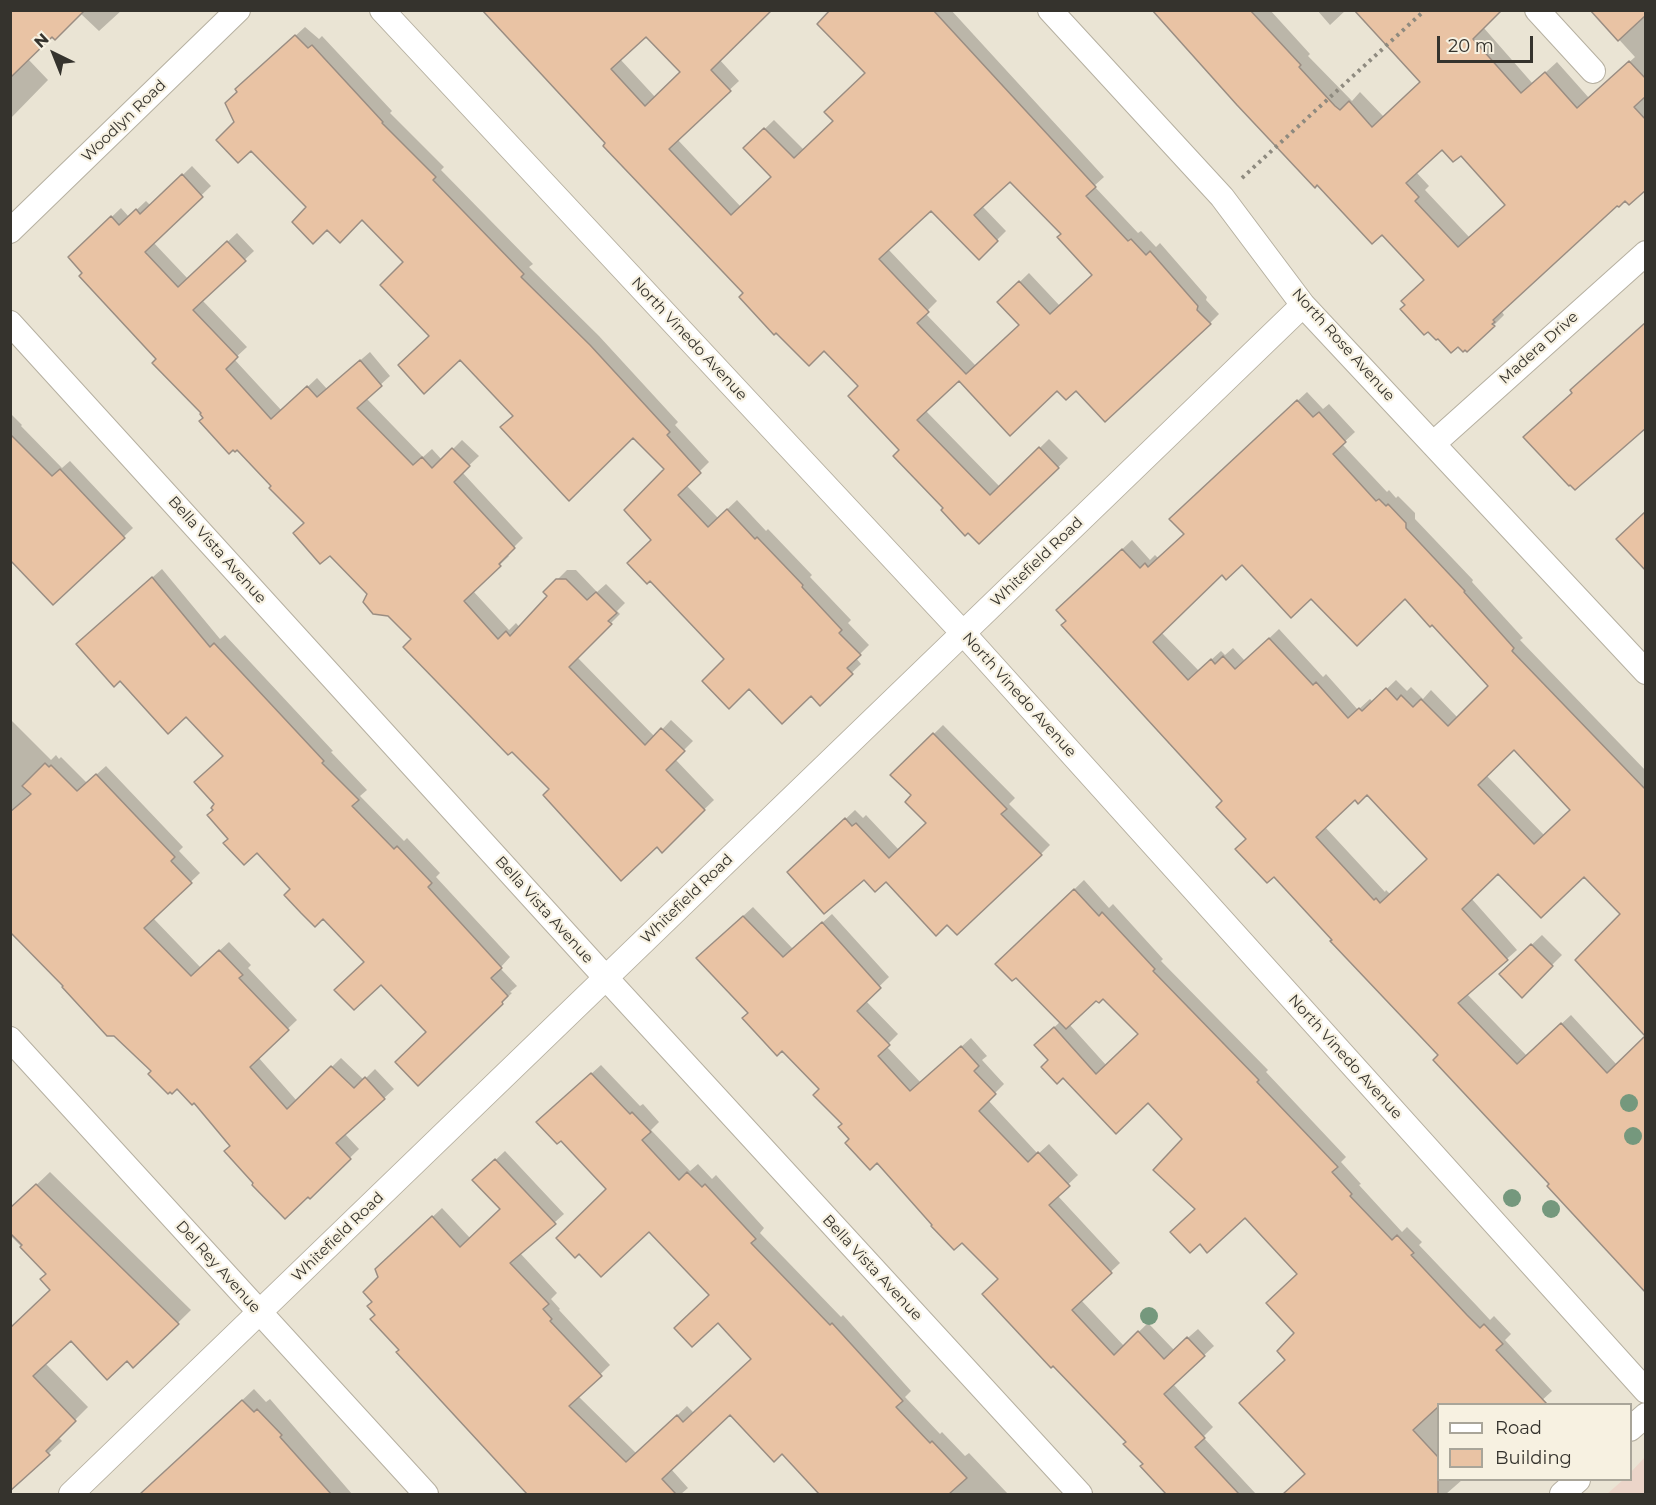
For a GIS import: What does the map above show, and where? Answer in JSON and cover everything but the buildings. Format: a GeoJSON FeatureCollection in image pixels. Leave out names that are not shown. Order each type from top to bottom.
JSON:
{"type":"FeatureCollection","features":[{"type":"Feature","properties":{"kind":"street","name":"Woodlyn Road"},"geometry":{"type":"LineString","coordinates":[[10,231],[238,10]]}},
{"type":"Feature","properties":{"kind":"street","name":"North Vinedo Avenue"},"geometry":{"type":"LineString","coordinates":[[382,10],[963,633],[1646,1390]]}},
{"type":"Feature","properties":{"kind":"street","name":"North Rose Avenue"},"geometry":{"type":"LineString","coordinates":[[1050,10],[1222,197],[1303,305],[1646,672]]}},
{"type":"Feature","properties":{"kind":"street"},"geometry":{"type":"LineString","coordinates":[[1537,10],[1593,71]]}},
{"type":"Feature","properties":{"kind":"street","name":"Madera Drive"},"geometry":{"type":"LineString","coordinates":[[1432,444],[1646,253]]}},
{"type":"Feature","properties":{"kind":"street","name":"Whitefield Road"},"geometry":{"type":"LineString","coordinates":[[71,1494],[1303,305]]}},
{"type":"Feature","properties":{"kind":"street","name":"Bella Vista Avenue"},"geometry":{"type":"LineString","coordinates":[[10,323],[606,978],[1080,1494]]}},
{"type":"Feature","properties":{"kind":"street","name":"Del Rey Avenue"},"geometry":{"type":"LineString","coordinates":[[10,1039],[426,1494]]}},
{"type":"Feature","properties":{"kind":"street"},"geometry":{"type":"LineString","coordinates":[[1632,1427],[1646,1415]]}},
{"type":"Feature","properties":{"kind":"street"},"geometry":{"type":"LineString","coordinates":[[1562,1494],[1576,1481]]}},
{"type":"Feature","properties":{"kind":"path"},"geometry":{"type":"LineString","coordinates":[[1222,197],[1425,10]]}},
{"type":"Feature","properties":{"kind":"shaded area"},"geometry":{"type":"Polygon","coordinates":[[[1645,1457],[1645,1494],[1607,1494],[1622,1481],[1632,1481],[1632,1471],[1645,1457]]]}}]}
